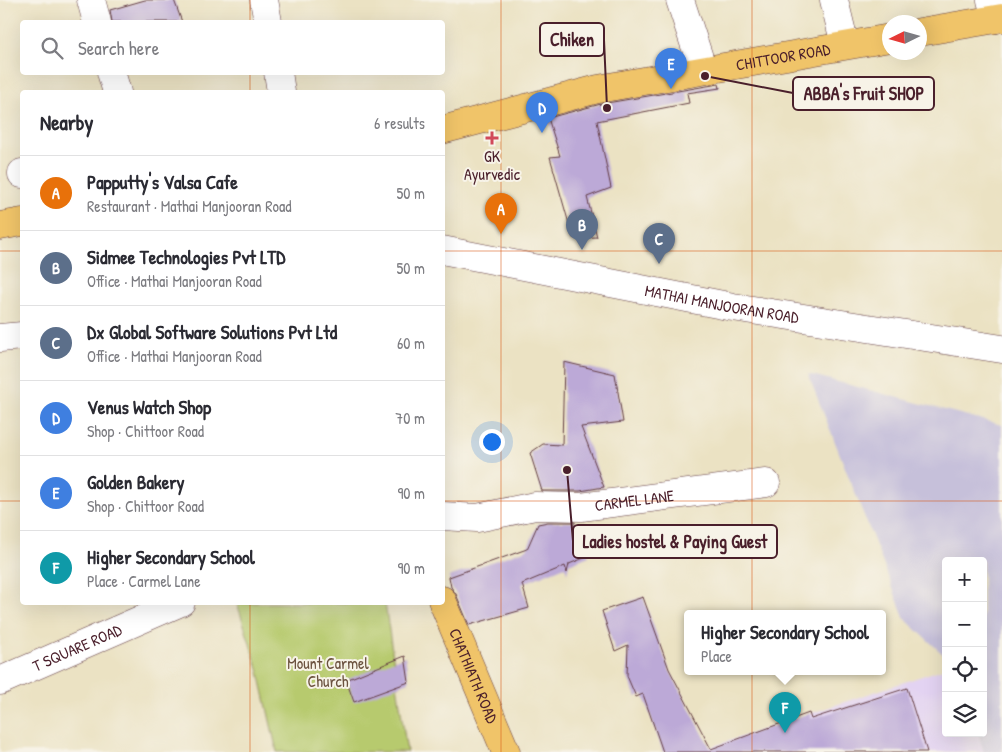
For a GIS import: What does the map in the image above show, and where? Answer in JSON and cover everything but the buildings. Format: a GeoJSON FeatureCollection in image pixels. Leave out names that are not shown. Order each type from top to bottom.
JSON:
{"type":"FeatureCollection","features":[{"type":"Feature","properties":{"kind":"main road"},"geometry":{"type":"LineString","coordinates":[[927,30],[996,13]]}},
{"type":"Feature","properties":{"kind":"main road","name":"CHITTOOR ROAD"},"geometry":{"type":"LineString","coordinates":[[445,129],[593,90],[882,39]]}},
{"type":"Feature","properties":{"kind":"main road"},"geometry":{"type":"LineString","coordinates":[[0,226],[20,222]]}},
{"type":"Feature","properties":{"kind":"main road","name":"CHATHIATH ROAD"},"geometry":{"type":"LineString","coordinates":[[444,605],[506,752]]}},
{"type":"Feature","properties":{"kind":"street"},"geometry":{"type":"LineString","coordinates":[[91,0],[96,20]]}},
{"type":"Feature","properties":{"kind":"street"},"geometry":{"type":"LineString","coordinates":[[264,0],[268,20]]}},
{"type":"Feature","properties":{"kind":"street"},"geometry":{"type":"LineString","coordinates":[[680,0],[703,70]]}},
{"type":"Feature","properties":{"kind":"street"},"geometry":{"type":"LineString","coordinates":[[834,0],[845,45]]}},
{"type":"Feature","properties":{"kind":"street"},"geometry":{"type":"LineString","coordinates":[[112,75],[116,90]]}},
{"type":"Feature","properties":{"kind":"street"},"geometry":{"type":"LineString","coordinates":[[278,75],[281,90]]}},
{"type":"Feature","properties":{"kind":"street","name":"MATHAI MANJOORAN ROAD"},"geometry":{"type":"LineString","coordinates":[[445,251],[733,307],[1002,349]]}},
{"type":"Feature","properties":{"kind":"street"},"geometry":{"type":"LineString","coordinates":[[0,338],[20,336]]}},
{"type":"Feature","properties":{"kind":"street","name":"CARMEL LANE"},"geometry":{"type":"LineString","coordinates":[[445,516],[477,518],[535,506],[582,508],[766,483]]}},
{"type":"Feature","properties":{"kind":"street","name":"T SQUARE ROAD"},"geometry":{"type":"LineString","coordinates":[[0,681],[174,605]]}},
{"type":"Feature","properties":{"kind":"shaded area"},"geometry":{"type":"Polygon","coordinates":[[[808,374],[1002,425],[1002,752],[984,752],[979,737],[987,737],[987,557],[942,557],[942,653],[905,619],[808,374]]]}},
{"type":"Feature","properties":{"kind":"shaded area"},"geometry":{"type":"Polygon","coordinates":[[[942,669],[942,737],[979,737],[984,752],[696,752],[942,669]]]}},
{"type":"Feature","properties":{"kind":"green space","name":"Mount Carmel Church"},"geometry":{"type":"Polygon","coordinates":[[[238,605],[385,605],[407,752],[277,752],[259,672],[238,605]]]}},
{"type":"Feature","properties":{"kind":"place","name":"ABBA's Fruit SHOP"},"geometry":{"type":"Point","coordinates":[705,76]}},
{"type":"Feature","properties":{"kind":"place","name":"Golden Bakery"},"geometry":{"type":"Point","coordinates":[671,89]}},
{"type":"Feature","properties":{"kind":"place","name":"Chiken"},"geometry":{"type":"Point","coordinates":[607,108]}},
{"type":"Feature","properties":{"kind":"place","name":"Venus Watch Shop"},"geometry":{"type":"Point","coordinates":[542,133]}},
{"type":"Feature","properties":{"kind":"place","name":"GK Ayurvedic"},"geometry":{"type":"Point","coordinates":[492,138]}},
{"type":"Feature","properties":{"kind":"place","name":"Papputty's Valsa Cafe"},"geometry":{"type":"Point","coordinates":[501,234]}},
{"type":"Feature","properties":{"kind":"place","name":"Sidmee Technologies Pvt LTD"},"geometry":{"type":"Point","coordinates":[582,250]}},
{"type":"Feature","properties":{"kind":"place","name":"Dx Global Software Solutions Pvt Ltd"},"geometry":{"type":"Point","coordinates":[659,264]}},
{"type":"Feature","properties":{"kind":"place","name":"Ladies hostel & Paying Guest"},"geometry":{"type":"Point","coordinates":[567,470]}},
{"type":"Feature","properties":{"kind":"place","name":"Higher Secondary School"},"geometry":{"type":"Point","coordinates":[785,733]}}]}
